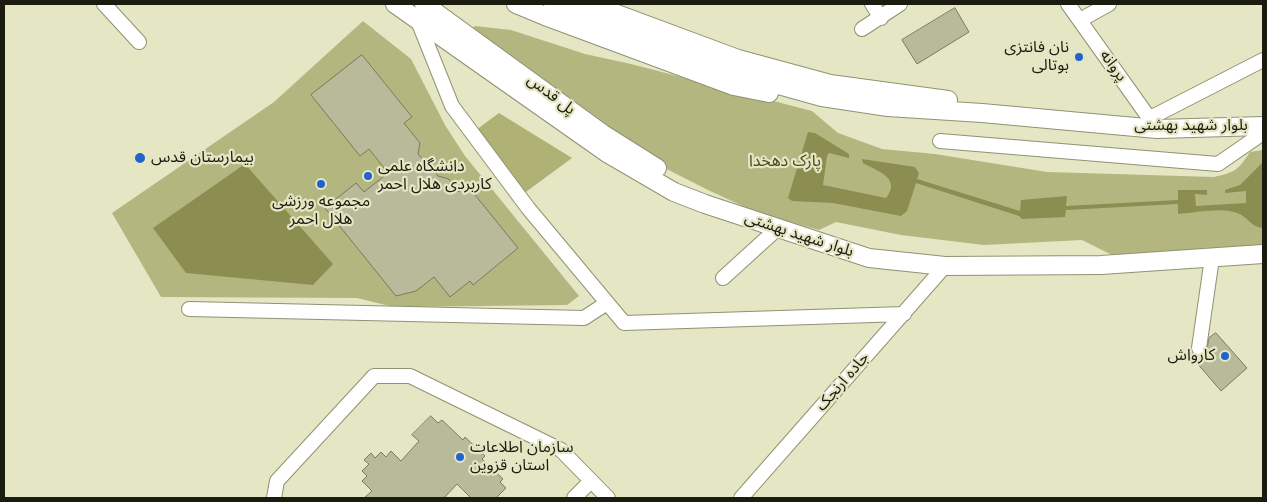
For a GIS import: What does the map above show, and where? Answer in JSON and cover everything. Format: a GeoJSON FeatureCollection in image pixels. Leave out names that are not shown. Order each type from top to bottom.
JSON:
{"type":"FeatureCollection","features":[{"type":"Feature","properties":{"kind":"main road","name":"بلوار شهید بهشتی"},"geometry":{"type":"LineString","coordinates":[[395,4],[608,153],[674,192],[869,258],[946,266],[1101,265],[1263,254]]}},
{"type":"Feature","properties":{"kind":"main road","name":"پل قدس"},"geometry":{"type":"LineString","coordinates":[[424,4],[603,134],[679,183],[705,204]]}},
{"type":"Feature","properties":{"kind":"main road"},"geometry":{"type":"LineString","coordinates":[[516,4],[734,86],[797,99],[810,94]]}},
{"type":"Feature","properties":{"kind":"main road"},"geometry":{"type":"LineString","coordinates":[[553,4],[732,72],[810,94]]}},
{"type":"Feature","properties":{"kind":"main road"},"geometry":{"type":"LineString","coordinates":[[590,4],[738,59],[830,84],[983,104],[998,115]]}},
{"type":"Feature","properties":{"kind":"main road","name":"بلوار شهید بهشتی"},"geometry":{"type":"LineString","coordinates":[[810,94],[888,107],[998,115],[1153,123],[1263,126]]}},
{"type":"Feature","properties":{"kind":"street"},"geometry":{"type":"LineString","coordinates":[[104,4],[139,42]]}},
{"type":"Feature","properties":{"kind":"street"},"geometry":{"type":"LineString","coordinates":[[872,4],[881,18]]}},
{"type":"Feature","properties":{"kind":"street"},"geometry":{"type":"LineString","coordinates":[[862,29],[900,4]]}},
{"type":"Feature","properties":{"kind":"street","name":"پروانه"},"geometry":{"type":"LineString","coordinates":[[1068,4],[1153,123]]}},
{"type":"Feature","properties":{"kind":"street"},"geometry":{"type":"LineString","coordinates":[[1080,20],[1109,4]]}},
{"type":"Feature","properties":{"kind":"street"},"geometry":{"type":"LineString","coordinates":[[418,21],[452,106],[528,208],[624,323],[904,314]]}},
{"type":"Feature","properties":{"kind":"street"},"geometry":{"type":"LineString","coordinates":[[1153,123],[1263,60]]}},
{"type":"Feature","properties":{"kind":"street"},"geometry":{"type":"LineString","coordinates":[[940,141],[1218,164],[1263,132]]}},
{"type":"Feature","properties":{"kind":"street"},"geometry":{"type":"LineString","coordinates":[[723,278],[778,228]]}},
{"type":"Feature","properties":{"kind":"street"},"geometry":{"type":"LineString","coordinates":[[1199,348],[1206,334],[1212,258]]}},
{"type":"Feature","properties":{"kind":"street","name":"جاده ارنجک"},"geometry":{"type":"LineString","coordinates":[[741,498],[946,266]]}},
{"type":"Feature","properties":{"kind":"street"},"geometry":{"type":"LineString","coordinates":[[188,309],[584,318],[607,303]]}},
{"type":"Feature","properties":{"kind":"street"},"geometry":{"type":"LineString","coordinates":[[274,498],[277,481],[374,376],[410,376],[561,450],[608,498]]}},
{"type":"Feature","properties":{"kind":"street"},"geometry":{"type":"LineString","coordinates":[[574,498],[591,481]]}},
{"type":"Feature","properties":{"kind":"green space","name":"مجموعه ورزشی هلال احمر"},"geometry":{"type":"Polygon","coordinates":[[[363,21],[411,59],[445,125],[465,156],[579,296],[567,305],[394,307],[357,298],[161,297],[112,213],[274,102],[363,21]]]}},
{"type":"Feature","properties":{"kind":"green space","name":"پارک دهخدا"},"geometry":{"type":"Polygon","coordinates":[[[475,26],[511,30],[585,54],[631,64],[812,111],[838,133],[882,149],[935,154],[1047,172],[1214,177],[1227,174],[1236,169],[1250,152],[1263,150],[1263,247],[1114,256],[1082,240],[984,245],[901,235],[836,222],[819,230],[760,214],[649,160],[476,33],[473,28],[475,26]]]}},
{"type":"Feature","properties":{"kind":"shaded area"},"geometry":{"type":"Polygon","coordinates":[[[499,113],[572,158],[519,197],[472,133],[499,113]]]}},
{"type":"Feature","properties":{"kind":"shaded area"},"geometry":{"type":"Polygon","coordinates":[[[808,132],[815,133],[849,154],[849,158],[829,153],[823,185],[886,198],[891,185],[889,180],[881,172],[863,163],[862,159],[915,167],[919,173],[917,179],[1020,211],[1021,200],[1067,196],[1066,206],[1178,200],[1178,190],[1207,190],[1207,195],[1195,194],[1196,206],[1246,203],[1246,191],[1225,193],[1225,190],[1240,185],[1263,162],[1263,228],[1230,211],[1216,210],[1178,214],[1178,204],[1066,210],[1065,217],[1022,219],[1019,216],[916,183],[907,211],[901,216],[833,203],[792,201],[788,198],[808,132]]]}},
{"type":"Feature","properties":{"kind":"shaded area"},"geometry":{"type":"Polygon","coordinates":[[[245,164],[333,264],[313,285],[186,273],[153,228],[245,164]]]}},
{"type":"Feature","properties":{"kind":"building"},"geometry":{"type":"Polygon","coordinates":[[[955,8],[969,32],[917,64],[902,40],[955,8]]]}},
{"type":"Feature","properties":{"kind":"building","name":"مجموعه ورزشی هلال احمر"},"geometry":{"type":"Polygon","coordinates":[[[362,55],[412,117],[404,123],[420,143],[418,154],[438,176],[449,179],[459,192],[467,185],[518,248],[473,285],[470,281],[450,297],[434,277],[416,291],[396,296],[325,208],[356,183],[364,192],[388,173],[369,149],[360,156],[311,95],[362,55]]]}},
{"type":"Feature","properties":{"kind":"building"},"geometry":{"type":"Polygon","coordinates":[[[1216,333],[1247,368],[1221,391],[1190,355],[1192,353],[1198,357],[1206,354],[1209,338],[1216,333]]]}},
{"type":"Feature","properties":{"kind":"building","name":"سازمان اطلاعات استان قزوین"},"geometry":{"type":"Polygon","coordinates":[[[431,416],[438,423],[442,420],[463,440],[465,437],[485,456],[482,459],[503,479],[500,482],[506,488],[496,498],[471,498],[457,484],[444,498],[364,498],[372,491],[362,481],[367,476],[362,471],[369,464],[364,460],[371,453],[375,458],[381,452],[386,457],[391,451],[401,461],[419,441],[412,435],[431,416]]]}},
{"type":"Feature","properties":{"kind":"place","name":"نان فانتزی بوتالی"},"geometry":{"type":"Point","coordinates":[1079,57]}},
{"type":"Feature","properties":{"kind":"place","name":"بیمارستان قدس"},"geometry":{"type":"Point","coordinates":[140,158]}},
{"type":"Feature","properties":{"kind":"place","name":"دانشگاه علمی کاربردی هلال احمر"},"geometry":{"type":"Point","coordinates":[368,176]}},
{"type":"Feature","properties":{"kind":"place","name":"مجموعه ورزشی هلال احمر"},"geometry":{"type":"Point","coordinates":[321,184]}},
{"type":"Feature","properties":{"kind":"place","name":"کارواش"},"geometry":{"type":"Point","coordinates":[1225,356]}},
{"type":"Feature","properties":{"kind":"place","name":"سازمان اطلاعات استان قزوین"},"geometry":{"type":"Point","coordinates":[460,457]}}]}
